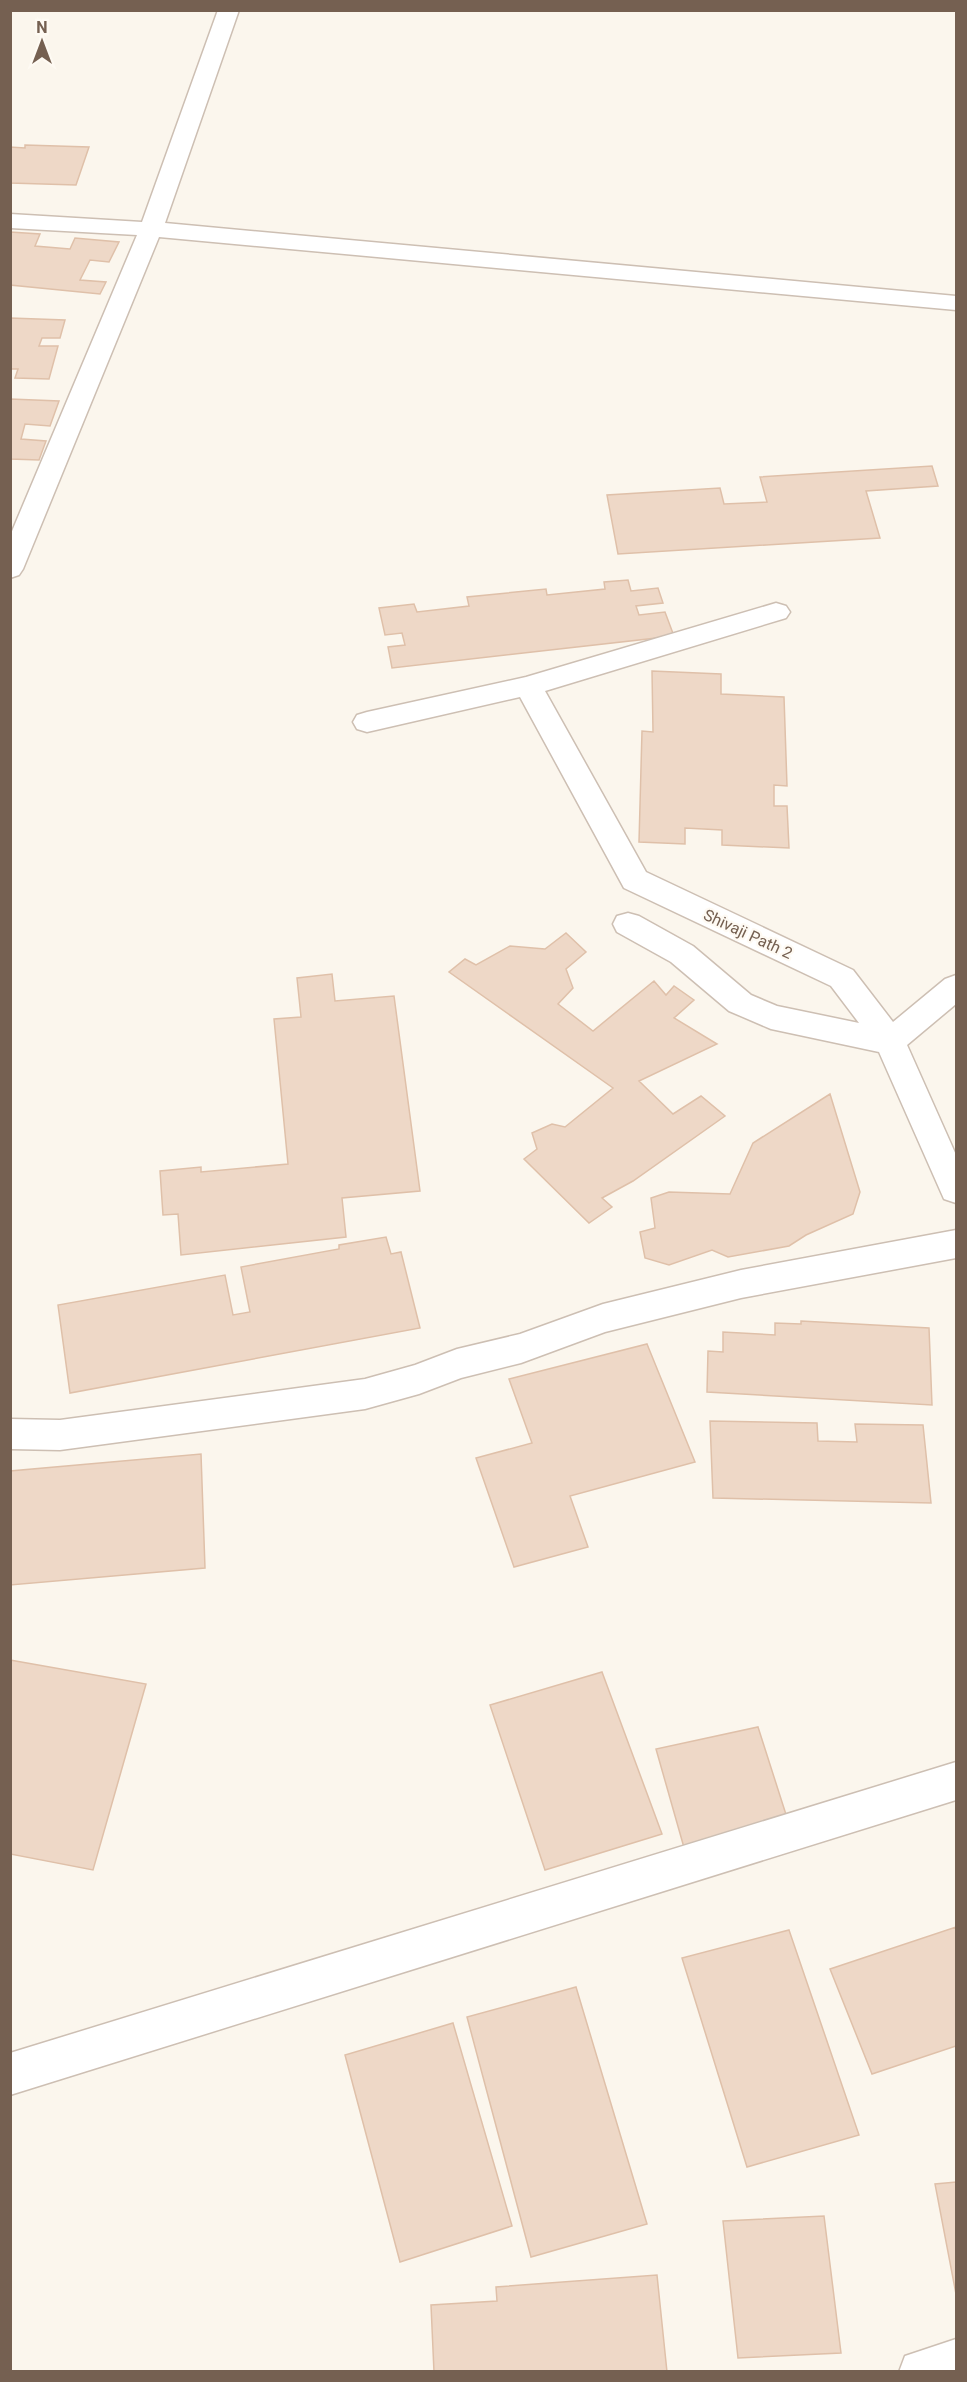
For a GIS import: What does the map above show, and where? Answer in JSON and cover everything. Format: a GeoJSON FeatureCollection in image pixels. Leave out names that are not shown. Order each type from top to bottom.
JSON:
{"type":"FeatureCollection","features":[{"type":"Feature","properties":{"kind":"street"},"geometry":{"type":"LineString","coordinates":[[10,569],[151,229],[229,10]]}},
{"type":"Feature","properties":{"kind":"street"},"geometry":{"type":"LineString","coordinates":[[10,221],[151,229],[957,303]]}},
{"type":"Feature","properties":{"kind":"street"},"geometry":{"type":"LineString","coordinates":[[10,496],[40,499]]}},
{"type":"Feature","properties":{"kind":"street"},"geometry":{"type":"LineString","coordinates":[[368,722],[528,686],[776,612]]}},
{"type":"Feature","properties":{"kind":"street","name":"Shivaji Path 2"},"geometry":{"type":"LineString","coordinates":[[528,686],[635,880],[842,978],[890,1042],[957,1190]]}},
{"type":"Feature","properties":{"kind":"street"},"geometry":{"type":"LineString","coordinates":[[628,924],[682,954],[740,1003],[771,1017],[890,1042],[957,987]]}},
{"type":"Feature","properties":{"kind":"street"},"geometry":{"type":"LineString","coordinates":[[10,1434],[60,1435],[365,1394],[419,1379],[457,1364],[521,1348],[603,1318],[741,1284],[957,1244]]}},
{"type":"Feature","properties":{"kind":"street"},"geometry":{"type":"LineString","coordinates":[[10,2074],[957,1781]]}},
{"type":"Feature","properties":{"kind":"street"},"geometry":{"type":"LineString","coordinates":[[921,2372],[957,2361]]}},
{"type":"Feature","properties":{"kind":"building"},"geometry":{"type":"Polygon","coordinates":[[[25,145],[89,147],[76,185],[10,183],[10,147],[25,148],[25,145]]]}},
{"type":"Feature","properties":{"kind":"building"},"geometry":{"type":"Polygon","coordinates":[[[10,232],[40,234],[35,246],[70,249],[75,238],[119,242],[109,262],[90,260],[80,280],[106,282],[100,294],[10,285],[10,232]]]}},
{"type":"Feature","properties":{"kind":"building"},"geometry":{"type":"Polygon","coordinates":[[[10,318],[65,320],[60,338],[42,338],[39,346],[58,346],[49,379],[15,378],[18,369],[10,369],[10,318]]]}},
{"type":"Feature","properties":{"kind":"building"},"geometry":{"type":"Polygon","coordinates":[[[10,399],[59,401],[50,426],[25,424],[21,439],[46,441],[39,460],[10,459],[10,399]]]}},
{"type":"Feature","properties":{"kind":"building"},"geometry":{"type":"Polygon","coordinates":[[[932,466],[938,486],[866,491],[880,538],[618,554],[607,495],[720,488],[724,504],[767,502],[760,477],[932,466]]]}},
{"type":"Feature","properties":{"kind":"building"},"geometry":{"type":"Polygon","coordinates":[[[628,580],[631,591],[658,588],[663,603],[636,606],[639,615],[665,612],[674,636],[392,668],[388,647],[405,645],[402,633],[385,635],[379,608],[414,604],[417,612],[469,606],[467,597],[546,589],[547,595],[605,589],[604,582],[628,580]]]}},
{"type":"Feature","properties":{"kind":"building"},"geometry":{"type":"Polygon","coordinates":[[[652,671],[721,674],[721,694],[784,697],[787,786],[774,785],[774,806],[787,806],[789,848],[722,845],[722,830],[685,828],[685,844],[639,842],[642,731],[653,732],[652,671]]]}},
{"type":"Feature","properties":{"kind":"building"},"geometry":{"type":"Polygon","coordinates":[[[566,933],[586,952],[566,969],[573,988],[558,1004],[593,1031],[654,981],[666,995],[674,986],[694,1000],[674,1018],[717,1044],[639,1081],[673,1114],[701,1096],[725,1116],[633,1181],[602,1198],[612,1207],[589,1223],[524,1159],[537,1149],[532,1133],[552,1124],[565,1127],[613,1088],[449,972],[465,959],[476,965],[510,946],[545,949],[566,933]]]}},
{"type":"Feature","properties":{"kind":"building"},"geometry":{"type":"Polygon","coordinates":[[[332,974],[335,1001],[394,996],[420,1191],[342,1198],[346,1237],[181,1255],[178,1214],[163,1215],[160,1171],[201,1167],[201,1172],[288,1164],[274,1019],[301,1017],[297,978],[332,974]]]}},
{"type":"Feature","properties":{"kind":"building"},"geometry":{"type":"Polygon","coordinates":[[[830,1094],[860,1192],[853,1214],[806,1235],[789,1246],[728,1257],[712,1250],[669,1265],[645,1258],[640,1232],[655,1228],[651,1198],[669,1192],[730,1194],[753,1143],[830,1094]]]}},
{"type":"Feature","properties":{"kind":"building"},"geometry":{"type":"Polygon","coordinates":[[[386,1237],[391,1254],[401,1252],[420,1328],[70,1393],[58,1305],[225,1275],[233,1315],[250,1312],[241,1267],[339,1249],[339,1245],[386,1237]]]}},
{"type":"Feature","properties":{"kind":"building"},"geometry":{"type":"Polygon","coordinates":[[[801,1321],[929,1328],[932,1405],[707,1392],[708,1351],[723,1352],[723,1332],[775,1335],[775,1323],[801,1324],[801,1321]]]}},
{"type":"Feature","properties":{"kind":"building"},"geometry":{"type":"Polygon","coordinates":[[[647,1344],[695,1462],[570,1496],[588,1547],[514,1567],[476,1458],[532,1443],[509,1379],[647,1344]]]}},
{"type":"Feature","properties":{"kind":"building"},"geometry":{"type":"Polygon","coordinates":[[[710,1421],[817,1423],[818,1441],[857,1442],[855,1424],[923,1425],[931,1503],[713,1498],[710,1421]]]}},
{"type":"Feature","properties":{"kind":"building"},"geometry":{"type":"Polygon","coordinates":[[[201,1454],[205,1568],[10,1585],[10,1471],[201,1454]]]}},
{"type":"Feature","properties":{"kind":"building"},"geometry":{"type":"Polygon","coordinates":[[[10,1660],[146,1684],[93,1870],[10,1854],[10,1660]]]}},
{"type":"Feature","properties":{"kind":"building"},"geometry":{"type":"Polygon","coordinates":[[[602,1672],[662,1834],[545,1870],[490,1705],[602,1672]]]}},
{"type":"Feature","properties":{"kind":"building"},"geometry":{"type":"Polygon","coordinates":[[[758,1727],[790,1827],[685,1851],[656,1749],[758,1727]]]}},
{"type":"Feature","properties":{"kind":"building"},"geometry":{"type":"Polygon","coordinates":[[[956,1927],[956,2046],[872,2074],[830,1969],[956,1927]]]}},
{"type":"Feature","properties":{"kind":"building"},"geometry":{"type":"Polygon","coordinates":[[[789,1930],[859,2135],[747,2167],[682,1958],[789,1930]]]}},
{"type":"Feature","properties":{"kind":"building"},"geometry":{"type":"Polygon","coordinates":[[[576,1987],[647,2224],[531,2257],[467,2017],[576,1987]]]}},
{"type":"Feature","properties":{"kind":"building"},"geometry":{"type":"Polygon","coordinates":[[[453,2023],[512,2226],[400,2262],[345,2055],[453,2023]]]}},
{"type":"Feature","properties":{"kind":"building"},"geometry":{"type":"Polygon","coordinates":[[[956,2182],[956,2294],[935,2184],[956,2182]]]}},
{"type":"Feature","properties":{"kind":"building"},"geometry":{"type":"Polygon","coordinates":[[[824,2216],[841,2353],[738,2358],[723,2221],[824,2216]]]}},
{"type":"Feature","properties":{"kind":"building"},"geometry":{"type":"Polygon","coordinates":[[[657,2275],[667,2372],[434,2372],[431,2305],[497,2301],[496,2287],[657,2275]]]}}]}
